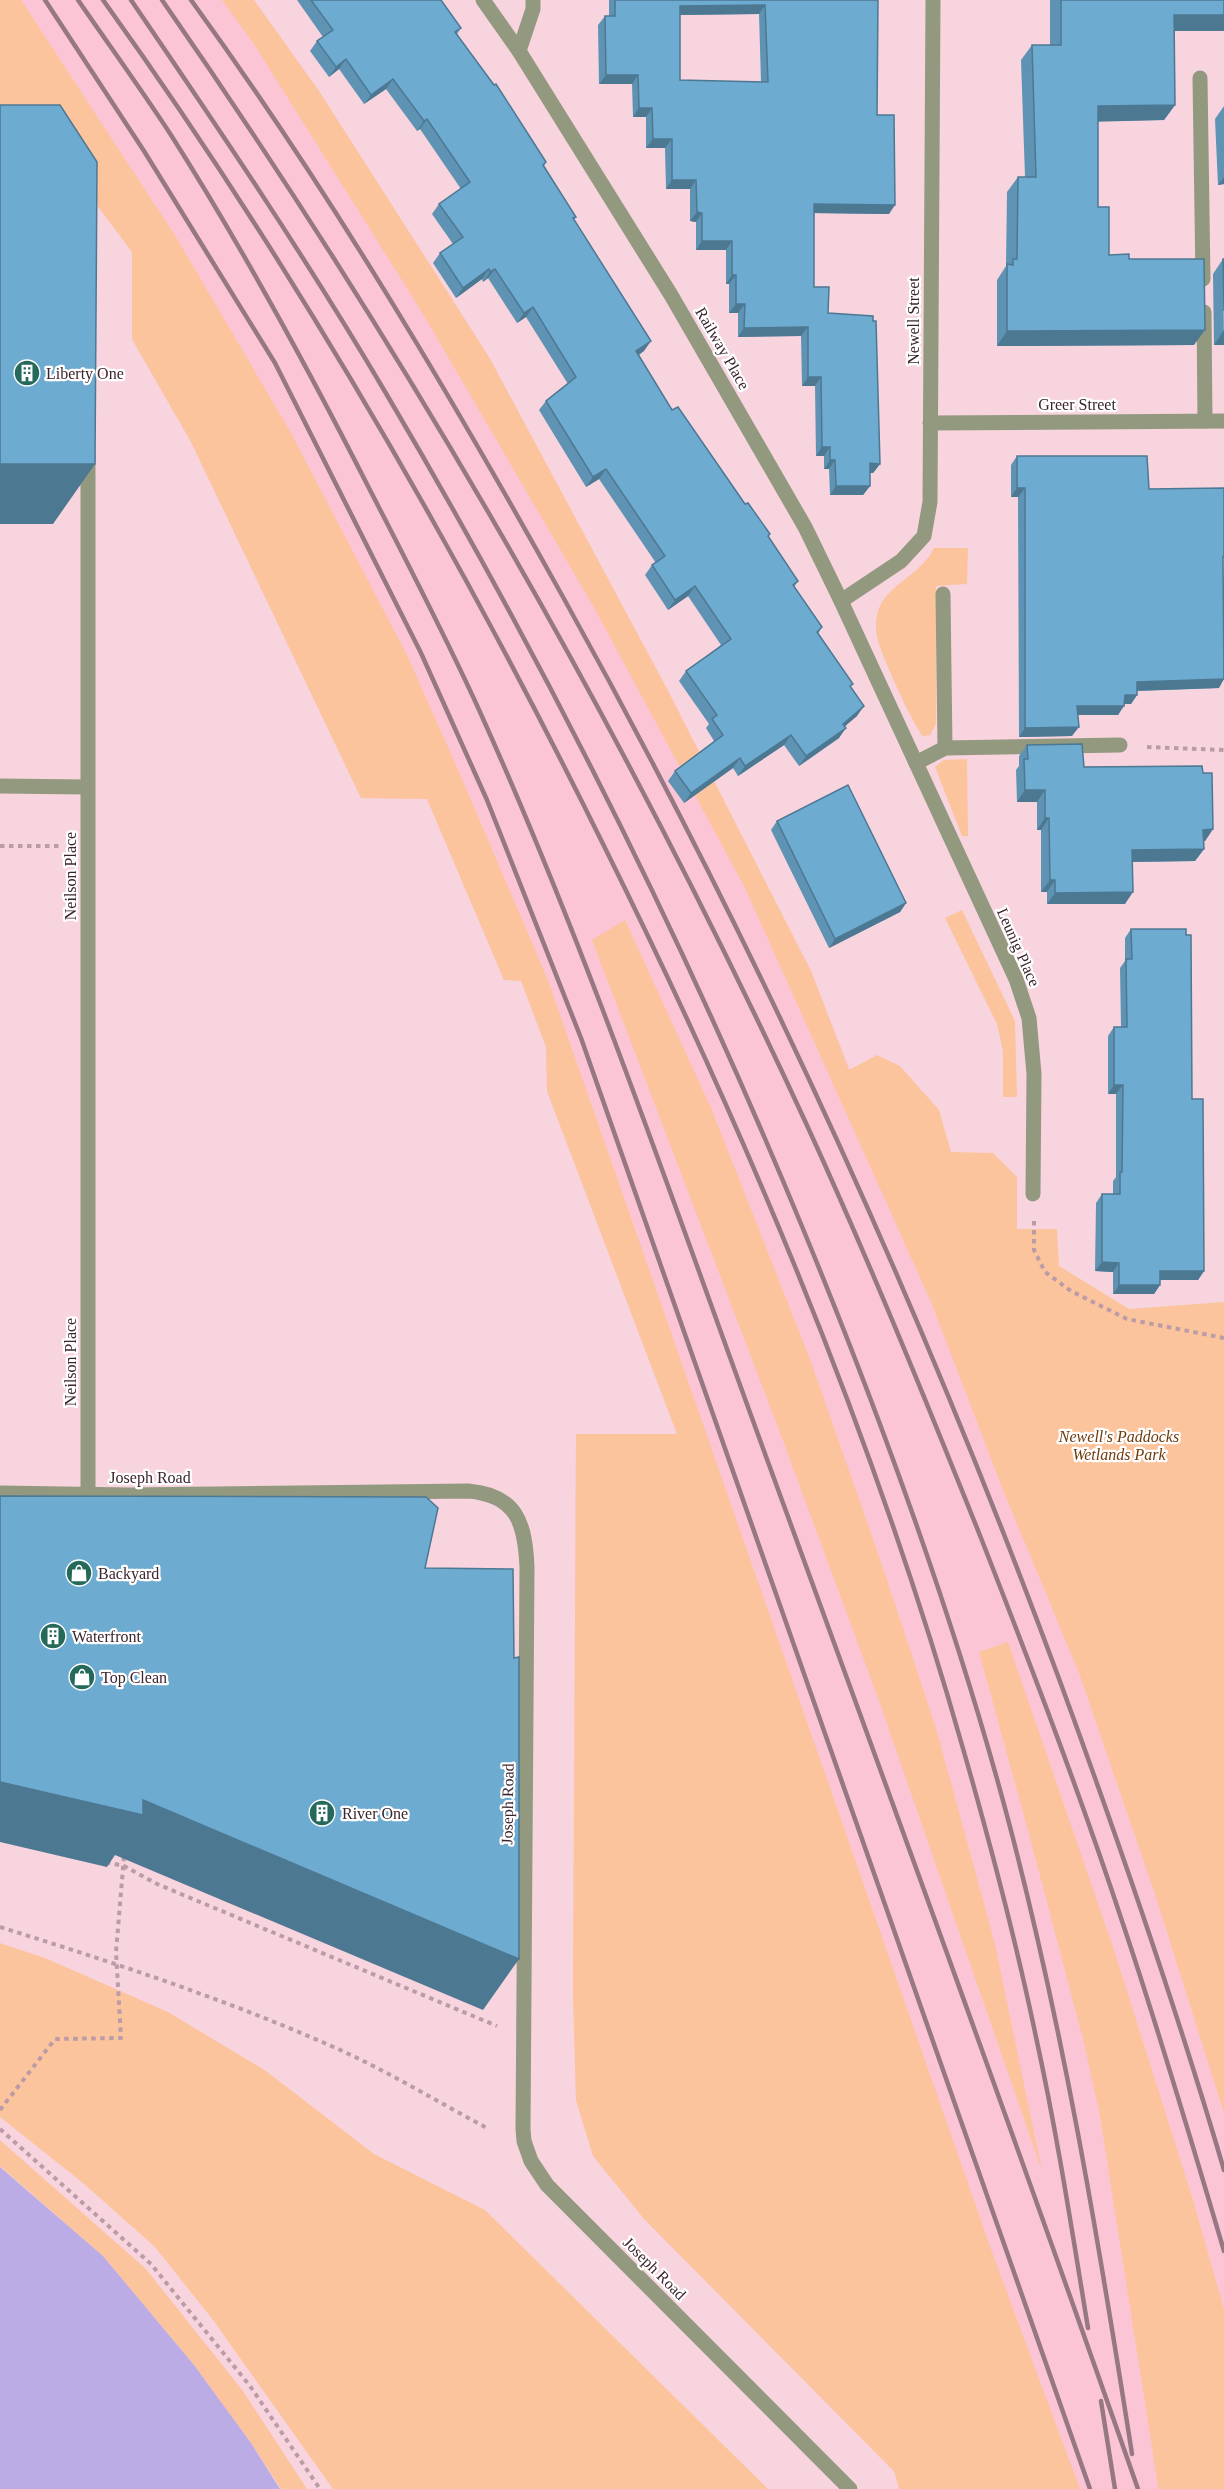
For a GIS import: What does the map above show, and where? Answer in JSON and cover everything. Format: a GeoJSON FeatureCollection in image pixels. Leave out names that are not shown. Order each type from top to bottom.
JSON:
{"type":"FeatureCollection","features":[{"type":"Feature","properties":{"kind":"street","name":"Railway Place"},"geometry":{"type":"LineString","coordinates":[[483,0],[519,51],[671,295],[805,527],[901,731]]}},
{"type":"Feature","properties":{"kind":"street"},"geometry":{"type":"LineString","coordinates":[[519,51],[532,9],[532,0]]}},
{"type":"Feature","properties":{"kind":"street","name":"Newell Street"},"geometry":{"type":"LineString","coordinates":[[841,601],[901,561],[924,536],[930,502],[933,0]]}},
{"type":"Feature","properties":{"kind":"street"},"geometry":{"type":"LineString","coordinates":[[1200,78],[1205,421]]}},
{"type":"Feature","properties":{"kind":"street","name":"Greer Street"},"geometry":{"type":"LineString","coordinates":[[930,423],[1224,421]]}},
{"type":"Feature","properties":{"kind":"street","name":"Neilson Place"},"geometry":{"type":"LineString","coordinates":[[88,446],[88,1494]]}},
{"type":"Feature","properties":{"kind":"street"},"geometry":{"type":"LineString","coordinates":[[944,594],[945,748]]}},
{"type":"Feature","properties":{"kind":"street","name":"Leunig Place"},"geometry":{"type":"LineString","coordinates":[[901,731],[1016,979],[1029,1018],[1034,1074],[1033,1194]]}},
{"type":"Feature","properties":{"kind":"street"},"geometry":{"type":"LineString","coordinates":[[915,763],[945,748],[1120,745]]}},
{"type":"Feature","properties":{"kind":"street"},"geometry":{"type":"LineString","coordinates":[[0,786],[87,787]]}},
{"type":"Feature","properties":{"kind":"street","name":"Joseph Road"},"geometry":{"type":"LineString","coordinates":[[0,1493],[468,1491],[494,1494],[514,1512],[524,1537],[527,1567],[524,2141],[531,2161],[542,2178],[850,2489]]}},
{"type":"Feature","properties":{"kind":"path"},"geometry":{"type":"LineString","coordinates":[[1120,745],[1224,750]]}},
{"type":"Feature","properties":{"kind":"path"},"geometry":{"type":"LineString","coordinates":[[0,846],[88,846]]}},
{"type":"Feature","properties":{"kind":"path"},"geometry":{"type":"LineString","coordinates":[[1033,1194],[1034,1250],[1045,1272],[1071,1291],[1127,1319],[1224,1338]]}},
{"type":"Feature","properties":{"kind":"path"},"geometry":{"type":"LineString","coordinates":[[0,2110],[55,2039],[121,2038],[117,1963],[124,1854]]}},
{"type":"Feature","properties":{"kind":"path"},"geometry":{"type":"LineString","coordinates":[[101,1860],[124,1866],[157,1884],[523,2037]]}},
{"type":"Feature","properties":{"kind":"path"},"geometry":{"type":"LineString","coordinates":[[0,1927],[117,1963],[252,2013],[340,2050],[487,2128]]}},
{"type":"Feature","properties":{"kind":"path"},"geometry":{"type":"LineString","coordinates":[[0,2129],[151,2264],[250,2386],[320,2489]]}},
{"type":"Feature","properties":{"kind":"shaded area"},"geometry":{"type":"Polygon","coordinates":[[[0,0],[254,0],[319,91],[489,357],[665,685],[811,971],[850,1070],[980,1363],[1224,2078],[1224,2489],[911,2489],[645,2220],[593,2156],[576,2100],[573,1992],[576,1434],[677,1434],[547,1091],[546,1047],[521,981],[504,980],[427,799],[361,798],[191,442],[132,339],[132,252],[0,0]]]}},
{"type":"Feature","properties":{"kind":"shaded area"},"geometry":{"type":"Polygon","coordinates":[[[0,2167],[103,2256],[194,2365],[251,2443],[280,2489],[0,2489],[0,2167]]]}},
{"type":"Feature","properties":{"kind":"green space"},"geometry":{"type":"Polygon","coordinates":[[[0,0],[21,0],[176,237],[291,433],[407,655],[459,772],[548,980],[992,2252],[1080,2489],[899,2489],[894,2471],[645,2220],[593,2156],[576,2100],[573,1992],[576,1434],[677,1434],[547,1091],[546,1047],[521,981],[504,980],[427,799],[361,798],[191,442],[132,339],[132,252],[53,147],[0,147],[0,0]]]}},
{"type":"Feature","properties":{"kind":"green space","name":"Newell's Paddocks Wetlands Park"},"geometry":{"type":"Polygon","coordinates":[[[222,0],[254,0],[319,91],[489,357],[665,685],[811,971],[849,1070],[877,1055],[900,1066],[939,1110],[951,1152],[993,1153],[1017,1177],[1017,1229],[1057,1229],[1059,1266],[1129,1309],[1224,1302],[1224,2113],[1155,1894],[1079,1673],[1003,1490],[931,1302],[745,888],[592,604],[420,309],[252,41],[222,0]]]}},
{"type":"Feature","properties":{"kind":"green space"},"geometry":{"type":"Polygon","coordinates":[[[934,548],[968,548],[967,584],[936,586],[936,724],[930,735],[923,736],[890,671],[879,644],[876,624],[879,608],[886,596],[922,565],[934,548]]]}},
{"type":"Feature","properties":{"kind":"green space"},"geometry":{"type":"Polygon","coordinates":[[[967,759],[968,836],[962,836],[935,767],[944,760],[967,759]]]}},
{"type":"Feature","properties":{"kind":"green space"},"geometry":{"type":"Polygon","coordinates":[[[962,910],[1015,1021],[1017,1097],[1003,1097],[1003,1051],[997,1024],[945,918],[962,910]]]}},
{"type":"Feature","properties":{"kind":"green space"},"geometry":{"type":"Polygon","coordinates":[[[625,920],[711,1108],[810,1359],[883,1568],[936,1728],[995,1944],[1042,2171],[878,1698],[782,1438],[592,940],[625,920]]]}},
{"type":"Feature","properties":{"kind":"green space"},"geometry":{"type":"Polygon","coordinates":[[[1008,1642],[1114,1950],[1193,2200],[1224,2309],[1224,2489],[1159,2489],[1158,2486],[1100,2116],[1084,2043],[979,1652],[1008,1642]]]}},
{"type":"Feature","properties":{"kind":"green space"},"geometry":{"type":"Polygon","coordinates":[[[0,1943],[45,1958],[168,2012],[266,2071],[374,2154],[485,2210],[768,2489],[333,2489],[213,2320],[155,2247],[83,2183],[0,2117],[0,1943]]]}},
{"type":"Feature","properties":{"kind":"green space"},"geometry":{"type":"Polygon","coordinates":[[[0,2140],[146,2269],[243,2391],[307,2489],[281,2489],[251,2443],[194,2365],[103,2256],[0,2166],[0,2140]]]}},
{"type":"Feature","properties":{"kind":"building"},"geometry":{"type":"Polygon","coordinates":[[[311,0],[441,0],[461,28],[455,32],[494,85],[496,84],[546,162],[543,165],[576,217],[573,218],[651,341],[636,351],[672,410],[678,407],[745,504],[748,503],[770,534],[768,536],[798,581],[793,585],[822,627],[817,632],[853,684],[850,686],[864,706],[843,724],[846,728],[806,756],[791,735],[745,766],[740,758],[691,793],[675,771],[723,735],[712,719],[717,715],[686,671],[731,639],[695,586],[675,600],[652,565],[665,556],[606,469],[593,477],[546,401],[576,377],[533,307],[524,313],[495,269],[490,272],[489,269],[463,288],[440,253],[463,237],[439,204],[470,182],[427,119],[424,121],[393,79],[371,95],[346,59],[336,67],[317,41],[333,30],[311,0]]]}},
{"type":"Feature","properties":{"kind":"building"},"geometry":{"type":"Polygon","coordinates":[[[615,0],[878,0],[877,115],[894,115],[895,205],[814,204],[814,287],[829,287],[828,313],[873,316],[873,321],[876,321],[880,464],[870,463],[870,486],[836,486],[835,460],[830,460],[830,447],[822,447],[821,377],[808,377],[808,327],[744,328],[745,304],[736,304],[736,275],[732,275],[732,241],[702,241],[702,213],[697,212],[696,180],[672,180],[672,139],[653,139],[652,108],[639,108],[638,75],[606,75],[605,16],[615,16],[615,0]],[[765,5],[680,6],[680,80],[768,82],[765,5]]]}},
{"type":"Feature","properties":{"kind":"building"},"geometry":{"type":"Polygon","coordinates":[[[1061,0],[1224,0],[1224,15],[1174,15],[1175,105],[1098,106],[1098,207],[1109,207],[1109,255],[1129,254],[1129,259],[1204,259],[1205,330],[1007,331],[1007,264],[1013,265],[1013,259],[1017,259],[1018,177],[1036,177],[1032,45],[1061,45],[1061,0]]]}},
{"type":"Feature","properties":{"kind":"building"},"geometry":{"type":"Polygon","coordinates":[[[0,105],[60,105],[97,162],[95,464],[0,464],[0,105]]]}},
{"type":"Feature","properties":{"kind":"building"},"geometry":{"type":"Polygon","coordinates":[[[1223,259],[1224,259],[1224,311],[1223,259]]]}},
{"type":"Feature","properties":{"kind":"building"},"geometry":{"type":"Polygon","coordinates":[[[1017,456],[1147,456],[1149,489],[1224,488],[1224,679],[1137,682],[1137,695],[1125,695],[1124,706],[1077,706],[1079,727],[1025,728],[1025,488],[1017,488],[1017,456]]]}},
{"type":"Feature","properties":{"kind":"building"},"geometry":{"type":"Polygon","coordinates":[[[1082,744],[1084,767],[1202,766],[1203,773],[1212,773],[1213,829],[1203,830],[1204,849],[1132,850],[1133,892],[1055,893],[1055,880],[1050,880],[1049,818],[1045,818],[1045,790],[1025,790],[1024,759],[1028,759],[1027,745],[1082,744]]]}},
{"type":"Feature","properties":{"kind":"building"},"geometry":{"type":"Polygon","coordinates":[[[848,785],[906,903],[835,939],[777,821],[848,785]]]}},
{"type":"Feature","properties":{"kind":"building"},"geometry":{"type":"Polygon","coordinates":[[[1131,929],[1186,929],[1186,935],[1191,935],[1192,1099],[1203,1099],[1204,1271],[1160,1271],[1160,1285],[1119,1285],[1119,1263],[1102,1262],[1102,1194],[1120,1194],[1120,1172],[1122,1172],[1123,1085],[1114,1085],[1114,1027],[1127,1027],[1126,959],[1132,959],[1131,929]]]}},
{"type":"Feature","properties":{"kind":"building"},"geometry":{"type":"Polygon","coordinates":[[[0,1496],[426,1497],[438,1508],[425,1568],[513,1569],[514,1658],[519,1657],[519,1959],[143,1800],[143,1815],[0,1782],[0,1496]]]}},
{"type":"Feature","properties":{"kind":"railway"},"geometry":{"type":"LineString","coordinates":[[45,0],[144,151],[275,363],[421,653],[487,800],[581,1038],[1090,2489]]}},
{"type":"Feature","properties":{"kind":"railway"},"geometry":{"type":"LineString","coordinates":[[78,0],[171,135],[224,222],[300,356],[440,628],[520,804],[631,1084],[955,1975],[1138,2489]]}},
{"type":"Feature","properties":{"kind":"railway"},"geometry":{"type":"LineString","coordinates":[[103,0],[242,203],[308,308],[433,521],[550,738],[605,848],[658,957],[759,1179],[850,1405],[929,1635],[964,1752],[1003,1894],[1044,2073],[1088,2328]]}},
{"type":"Feature","properties":{"kind":"railway"},"geometry":{"type":"LineString","coordinates":[[131,0],[230,146],[326,294],[445,495],[501,597],[556,699],[660,906],[709,1011],[801,1224],[859,1368],[938,1586],[1005,1808],[1044,1968],[1077,2129],[1132,2454]]}},
{"type":"Feature","properties":{"kind":"railway"},"geometry":{"type":"LineString","coordinates":[[162,0],[341,269],[508,546],[663,830],[805,1121],[917,1381],[981,1538],[1055,1731],[1091,1829],[1137,1967],[1224,2251]]}},
{"type":"Feature","properties":{"kind":"railway"},"geometry":{"type":"LineString","coordinates":[[191,0],[339,218],[432,368],[563,597],[634,728],[768,993],[892,1263],[1005,1537],[1124,1860],[1166,1983],[1224,2170]]}},
{"type":"Feature","properties":{"kind":"railway"},"geometry":{"type":"LineString","coordinates":[[1101,2401],[1115,2489]]}},
{"type":"Feature","properties":{"kind":"place","name":"Liberty One"},"geometry":{"type":"Point","coordinates":[27,373]}},
{"type":"Feature","properties":{"kind":"place","name":"Backyard"},"geometry":{"type":"Point","coordinates":[79,1573]}},
{"type":"Feature","properties":{"kind":"place","name":"Waterfront"},"geometry":{"type":"Point","coordinates":[53,1636]}},
{"type":"Feature","properties":{"kind":"place","name":"Top Clean"},"geometry":{"type":"Point","coordinates":[82,1677]}},
{"type":"Feature","properties":{"kind":"place","name":"River One"},"geometry":{"type":"Point","coordinates":[322,1813]}}]}
